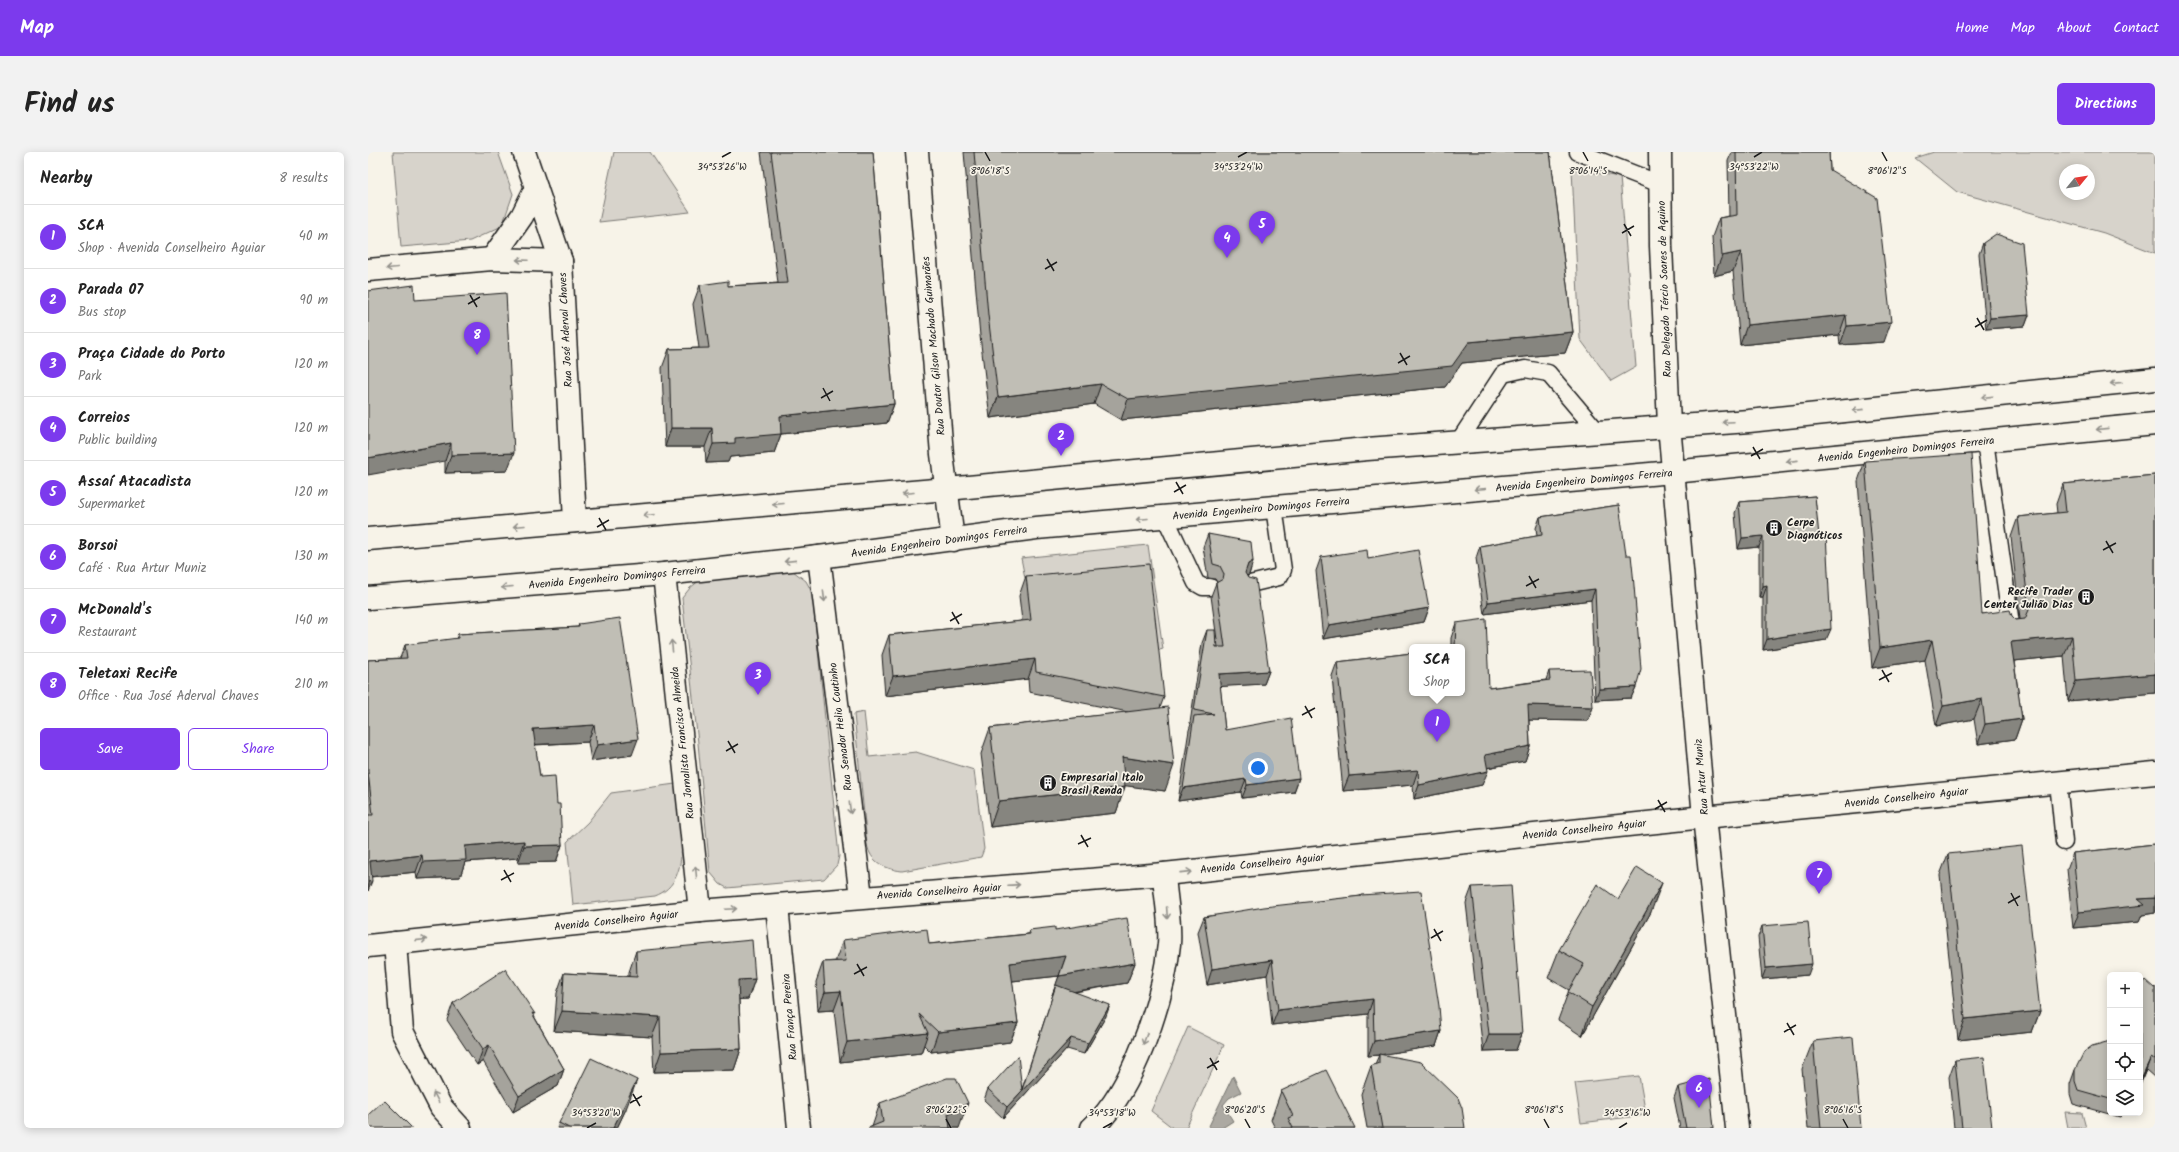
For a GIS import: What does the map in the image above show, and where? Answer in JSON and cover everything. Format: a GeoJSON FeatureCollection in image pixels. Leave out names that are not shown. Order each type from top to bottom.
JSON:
{"type":"FeatureCollection","features":[{"type":"Feature","properties":{"kind":"main road"},"geometry":{"type":"LineString","coordinates":[[524,152],[561,261]]}},
{"type":"Feature","properties":{"kind":"main road","name":"Rua Doutor Gilson Machado Guimarães"},"geometry":{"type":"LineString","coordinates":[[917,152],[930,323],[953,540]]}},
{"type":"Feature","properties":{"kind":"main road","name":"Rua Delegado Tércio Soares de Aquino"},"geometry":{"type":"LineString","coordinates":[[1660,152],[1661,246],[1669,426]]}},
{"type":"Feature","properties":{"kind":"main road"},"geometry":{"type":"LineString","coordinates":[[492,259],[522,216],[536,188]]}},
{"type":"Feature","properties":{"kind":"main road","name":"Rua José Aderval Chaves"},"geometry":{"type":"LineString","coordinates":[[368,270],[492,259],[561,261],[576,521]]}},
{"type":"Feature","properties":{"kind":"main road"},"geometry":{"type":"LineString","coordinates":[[368,539],[947,489],[1459,442],[1749,421],[2155,379]]}},
{"type":"Feature","properties":{"kind":"main road","name":"Avenida Engenheiro Domingos Ferreira"},"geometry":{"type":"LineString","coordinates":[[368,598],[664,574],[819,557],[1036,528],[1673,472],[2155,424]]}},
{"type":"Feature","properties":{"kind":"main road","name":"Rua Artur Muniz"},"geometry":{"type":"LineString","coordinates":[[1669,426],[1704,817],[1737,1128]]}},
{"type":"Feature","properties":{"kind":"main road","name":"Rua Senador Helio Coutinho"},"geometry":{"type":"LineString","coordinates":[[819,557],[861,897]]}},
{"type":"Feature","properties":{"kind":"main road","name":"Rua Jornalista Francisco Almeida"},"geometry":{"type":"LineString","coordinates":[[664,574],[700,911]]}},
{"type":"Feature","properties":{"kind":"main road","name":"Avenida Conselheiro Aguiar"},"geometry":{"type":"LineString","coordinates":[[368,946],[700,911],[778,906],[861,897],[1164,874],[1704,817],[2155,773]]}},
{"type":"Feature","properties":{"kind":"main road"},"geometry":{"type":"LineString","coordinates":[[1102,1125],[1140,1053],[1157,1006],[1169,943],[1164,874]]}},
{"type":"Feature","properties":{"kind":"main road","name":"Rua França Pereira"},"geometry":{"type":"LineString","coordinates":[[778,906],[799,1128]]}},
{"type":"Feature","properties":{"kind":"main road"},"geometry":{"type":"LineString","coordinates":[[395,943],[402,1031],[441,1107],[460,1128]]}},
{"type":"Feature","properties":{"kind":"lane"},"geometry":{"type":"LineString","coordinates":[[1578,152],[1660,184]]}},
{"type":"Feature","properties":{"kind":"lane"},"geometry":{"type":"LineString","coordinates":[[1459,442],[1503,374],[1525,369],[1548,373],[1597,431]]}},
{"type":"Feature","properties":{"kind":"lane"},"geometry":{"type":"LineString","coordinates":[[1985,441],[2012,631]]}},
{"type":"Feature","properties":{"kind":"lane"},"geometry":{"type":"LineString","coordinates":[[1250,584],[1279,577],[1284,570],[1274,507]]}},
{"type":"Feature","properties":{"kind":"lane"},"geometry":{"type":"LineString","coordinates":[[1165,517],[1196,583],[1203,587],[1210,587]]}},
{"type":"Feature","properties":{"kind":"lane"},"geometry":{"type":"LineString","coordinates":[[2058,782],[2064,842]]}},
{"type":"Feature","properties":{"kind":"shaded area"},"geometry":{"type":"Polygon","coordinates":[[[393,152],[498,152],[513,194],[502,226],[470,241],[401,247],[393,152]]]}},
{"type":"Feature","properties":{"kind":"shaded area"},"geometry":{"type":"Polygon","coordinates":[[[614,152],[650,152],[690,212],[599,222],[614,152]]]}},
{"type":"Feature","properties":{"kind":"shaded area"},"geometry":{"type":"Polygon","coordinates":[[[1934,152],[2155,152],[2155,253],[2104,233],[1957,192],[1915,158],[1934,152]]]}},
{"type":"Feature","properties":{"kind":"shaded area"},"geometry":{"type":"Polygon","coordinates":[[[1572,169],[1620,177],[1636,367],[1611,381],[1580,339],[1572,169]]]}},
{"type":"Feature","properties":{"kind":"shaded area"},"geometry":{"type":"Polygon","coordinates":[[[1148,545],[1163,649],[1150,653],[1140,565],[1025,578],[1021,558],[1148,545]]]}},
{"type":"Feature","properties":{"kind":"shaded area"},"geometry":{"type":"Polygon","coordinates":[[[793,571],[806,581],[812,592],[839,856],[837,865],[824,879],[727,888],[720,884],[710,872],[682,598],[690,588],[700,580],[793,571]]]}},
{"type":"Feature","properties":{"kind":"shaded area"},"geometry":{"type":"Polygon","coordinates":[[[864,712],[869,757],[916,752],[974,770],[984,849],[981,857],[902,871],[879,864],[871,856],[867,844],[854,714],[864,712]]]}},
{"type":"Feature","properties":{"kind":"shaded area"},"geometry":{"type":"Polygon","coordinates":[[[675,784],[682,847],[676,877],[668,888],[655,896],[573,905],[567,842],[588,822],[611,793],[675,784]]]}},
{"type":"Feature","properties":{"kind":"shaded area"},"geometry":{"type":"Polygon","coordinates":[[[1188,1027],[1224,1045],[1186,1128],[1173,1128],[1151,1111],[1188,1027]]]}},
{"type":"Feature","properties":{"kind":"shaded area"},"geometry":{"type":"Polygon","coordinates":[[[1233,1076],[1241,1092],[1229,1098],[1223,1105],[1233,1121],[1222,1128],[1208,1128],[1233,1076]]]}},
{"type":"Feature","properties":{"kind":"shaded area"},"geometry":{"type":"Polygon","coordinates":[[[1639,1076],[1646,1115],[1581,1123],[1575,1083],[1639,1076]]]}},
{"type":"Feature","properties":{"kind":"shaded area"},"geometry":{"type":"Polygon","coordinates":[[[2065,1112],[2082,1113],[2086,1128],[2068,1128],[2065,1112]]]}},
{"type":"Feature","properties":{"kind":"building"},"geometry":{"type":"Polygon","coordinates":[[[771,152],[873,152],[894,404],[780,416],[781,434],[735,438],[735,443],[713,444],[712,428],[671,428],[669,349],[709,348],[700,285],[728,281],[728,286],[788,283],[771,152]]]}},
{"type":"Feature","properties":{"kind":"building"},"geometry":{"type":"Polygon","coordinates":[[[974,152],[1550,152],[1573,332],[1469,342],[1452,366],[1128,399],[1101,384],[998,397],[988,315],[974,152]]]}},
{"type":"Feature","properties":{"kind":"building"},"geometry":{"type":"Polygon","coordinates":[[[1736,152],[1829,152],[1830,170],[1877,198],[1891,322],[1847,326],[1846,315],[1747,325],[1741,252],[1722,256],[1719,218],[1737,215],[1736,152]]]}},
{"type":"Feature","properties":{"kind":"building"},"geometry":{"type":"Polygon","coordinates":[[[1996,234],[2022,243],[2029,315],[1990,318],[1983,243],[1996,234]]]}},
{"type":"Feature","properties":{"kind":"building"},"geometry":{"type":"Polygon","coordinates":[[[414,285],[415,300],[506,293],[514,453],[451,455],[451,443],[368,458],[368,291],[414,285]]]}},
{"type":"Feature","properties":{"kind":"building"},"geometry":{"type":"Polygon","coordinates":[[[1971,454],[1982,614],[2010,610],[2012,616],[2016,620],[2025,619],[2029,610],[2018,517],[2066,512],[2063,484],[2155,475],[2155,674],[2076,681],[2072,636],[2011,642],[2022,719],[1985,724],[1982,699],[1943,706],[1932,640],[1880,648],[1865,461],[1971,454]]]}},
{"type":"Feature","properties":{"kind":"building"},"geometry":{"type":"Polygon","coordinates":[[[1815,496],[1819,536],[1826,534],[1831,629],[1767,639],[1767,585],[1763,586],[1763,536],[1742,538],[1739,502],[1815,496]]]}},
{"type":"Feature","properties":{"kind":"building"},"geometry":{"type":"Polygon","coordinates":[[[1619,505],[1626,555],[1631,555],[1641,669],[1636,687],[1599,689],[1595,589],[1488,602],[1480,546],[1542,535],[1540,517],[1619,505]]]}},
{"type":"Feature","properties":{"kind":"building"},"geometry":{"type":"Polygon","coordinates":[[[1208,534],[1251,542],[1253,561],[1248,564],[1245,573],[1248,578],[1256,580],[1269,671],[1219,674],[1225,730],[1291,718],[1299,778],[1247,785],[1246,779],[1183,788],[1194,716],[1214,714],[1194,710],[1207,630],[1215,630],[1216,647],[1225,647],[1216,583],[1223,579],[1224,574],[1220,566],[1213,564],[1208,534]]]}},
{"type":"Feature","properties":{"kind":"building"},"geometry":{"type":"Polygon","coordinates":[[[1367,550],[1368,559],[1418,550],[1429,608],[1329,625],[1321,557],[1367,550]]]}},
{"type":"Feature","properties":{"kind":"building"},"geometry":{"type":"Polygon","coordinates":[[[1149,564],[1164,697],[1036,672],[1035,659],[893,676],[889,635],[1031,620],[1026,576],[1149,564]]]}},
{"type":"Feature","properties":{"kind":"building"},"geometry":{"type":"Polygon","coordinates":[[[620,618],[638,739],[597,745],[594,725],[533,729],[540,777],[555,776],[557,804],[560,804],[562,845],[524,846],[524,841],[465,846],[466,860],[423,862],[422,855],[370,861],[372,881],[368,882],[368,815],[373,815],[368,772],[368,660],[407,658],[405,645],[458,638],[458,634],[579,627],[579,624],[620,618]]]}},
{"type":"Feature","properties":{"kind":"building"},"geometry":{"type":"Polygon","coordinates":[[[1486,619],[1489,688],[1550,680],[1549,671],[1590,670],[1593,707],[1528,705],[1530,746],[1485,755],[1488,771],[1419,785],[1418,770],[1349,776],[1337,662],[1409,653],[1409,696],[1465,696],[1465,644],[1455,644],[1456,623],[1486,619]]]}},
{"type":"Feature","properties":{"kind":"building"},"geometry":{"type":"Polygon","coordinates":[[[1168,707],[1174,765],[1122,757],[1125,787],[999,801],[990,728],[1168,707]]]}},
{"type":"Feature","properties":{"kind":"building"},"geometry":{"type":"Polygon","coordinates":[[[2155,844],[2155,898],[2138,899],[2145,905],[2079,912],[2073,853],[2155,844]]]}},
{"type":"Feature","properties":{"kind":"building"},"geometry":{"type":"Polygon","coordinates":[[[2022,846],[2040,1011],[1965,1019],[1948,854],[2022,846]]]}},
{"type":"Feature","properties":{"kind":"building"},"geometry":{"type":"Polygon","coordinates":[[[1637,867],[1662,883],[1592,1007],[1568,992],[1584,964],[1559,950],[1597,884],[1618,899],[1637,867]]]}},
{"type":"Feature","properties":{"kind":"building"},"geometry":{"type":"Polygon","coordinates":[[[1511,885],[1522,1034],[1489,1034],[1472,887],[1511,885]]]}},
{"type":"Feature","properties":{"kind":"building"},"geometry":{"type":"Polygon","coordinates":[[[1421,891],[1439,1006],[1441,1031],[1374,1041],[1373,999],[1278,1010],[1272,960],[1212,969],[1204,917],[1264,907],[1361,895],[1421,891]]]}},
{"type":"Feature","properties":{"kind":"building"},"geometry":{"type":"Polygon","coordinates":[[[1127,918],[1135,963],[1059,976],[1066,956],[1010,963],[1018,1023],[938,1032],[919,1014],[928,1033],[847,1042],[841,991],[825,992],[823,962],[846,961],[843,940],[927,929],[929,944],[1030,934],[1029,930],[1055,927],[1055,930],[1127,918]]]}},
{"type":"Feature","properties":{"kind":"building"},"geometry":{"type":"Polygon","coordinates":[[[1808,922],[1812,964],[1766,968],[1762,926],[1808,922]]]}},
{"type":"Feature","properties":{"kind":"building"},"geometry":{"type":"Polygon","coordinates":[[[752,940],[755,979],[738,980],[741,1049],[661,1052],[660,1017],[562,1011],[564,973],[637,977],[636,951],[752,940]]]}},
{"type":"Feature","properties":{"kind":"building"},"geometry":{"type":"Polygon","coordinates":[[[505,969],[535,1014],[532,1013],[564,1069],[519,1096],[489,1045],[483,1049],[453,1003],[505,969]]]}},
{"type":"Feature","properties":{"kind":"building"},"geometry":{"type":"Polygon","coordinates":[[[2145,980],[2154,988],[2155,987],[2155,1060],[2151,1057],[2143,1074],[2143,1008],[2143,982],[2145,980]]]}},
{"type":"Feature","properties":{"kind":"building"},"geometry":{"type":"Polygon","coordinates":[[[1056,985],[1110,1005],[1088,1043],[1071,1038],[1007,1107],[988,1089],[1018,1056],[1022,1090],[1056,985]]]}},
{"type":"Feature","properties":{"kind":"building"},"geometry":{"type":"Polygon","coordinates":[[[1853,1037],[1861,1128],[1821,1128],[1813,1041],[1853,1037]]]}},
{"type":"Feature","properties":{"kind":"building"},"geometry":{"type":"Polygon","coordinates":[[[2107,1042],[2107,1098],[2078,1090],[2075,1081],[2075,1070],[2084,1052],[2092,1046],[2107,1042]]]}},
{"type":"Feature","properties":{"kind":"building"},"geometry":{"type":"Polygon","coordinates":[[[1379,1054],[1421,1062],[1458,1098],[1462,1108],[1465,1128],[1382,1128],[1371,1066],[1379,1063],[1379,1054]]]}},
{"type":"Feature","properties":{"kind":"building"},"geometry":{"type":"Polygon","coordinates":[[[1984,1057],[1992,1128],[1962,1128],[1955,1060],[1984,1057]]]}},
{"type":"Feature","properties":{"kind":"building"},"geometry":{"type":"Polygon","coordinates":[[[591,1058],[637,1080],[613,1128],[569,1128],[559,1123],[591,1058]]]}},
{"type":"Feature","properties":{"kind":"building"},"geometry":{"type":"Polygon","coordinates":[[[1326,1070],[1355,1128],[1293,1128],[1288,1118],[1293,1116],[1281,1091],[1326,1070]]]}},
{"type":"Feature","properties":{"kind":"building"},"geometry":{"type":"Polygon","coordinates":[[[947,1078],[956,1078],[968,1103],[948,1114],[950,1128],[868,1128],[883,1122],[880,1103],[947,1078]]]}},
{"type":"Feature","properties":{"kind":"building"},"geometry":{"type":"Polygon","coordinates":[[[1709,1079],[1714,1128],[1686,1128],[1678,1087],[1709,1079]]]}},
{"type":"Feature","properties":{"kind":"building"},"geometry":{"type":"Polygon","coordinates":[[[384,1100],[412,1128],[368,1128],[368,1115],[384,1100]]]}},
{"type":"Feature","properties":{"kind":"place","name":"Assaí Atacadista"},"geometry":{"type":"Point","coordinates":[1262,244]}},
{"type":"Feature","properties":{"kind":"place","name":"Correios"},"geometry":{"type":"Point","coordinates":[1227,258]}},
{"type":"Feature","properties":{"kind":"place","name":"Teletaxi Recife"},"geometry":{"type":"Point","coordinates":[477,355]}},
{"type":"Feature","properties":{"kind":"place","name":"Parada 07"},"geometry":{"type":"Point","coordinates":[1061,456]}},
{"type":"Feature","properties":{"kind":"place","name":"Cerpe Diagnóticos"},"geometry":{"type":"Point","coordinates":[1774,528]}},
{"type":"Feature","properties":{"kind":"place","name":"Recife Trader Center Julião Dias"},"geometry":{"type":"Point","coordinates":[2086,597]}},
{"type":"Feature","properties":{"kind":"place","name":"Praça Cidade do Porto"},"geometry":{"type":"Point","coordinates":[758,695]}},
{"type":"Feature","properties":{"kind":"place","name":"SCA"},"geometry":{"type":"Point","coordinates":[1437,742]}},
{"type":"Feature","properties":{"kind":"place","name":"Empresarial Italo Brasil Renda"},"geometry":{"type":"Point","coordinates":[1048,783]}},
{"type":"Feature","properties":{"kind":"place","name":"McDonald's"},"geometry":{"type":"Point","coordinates":[1819,894]}},
{"type":"Feature","properties":{"kind":"place","name":"Borsoi"},"geometry":{"type":"Point","coordinates":[1699,1108]}}]}
